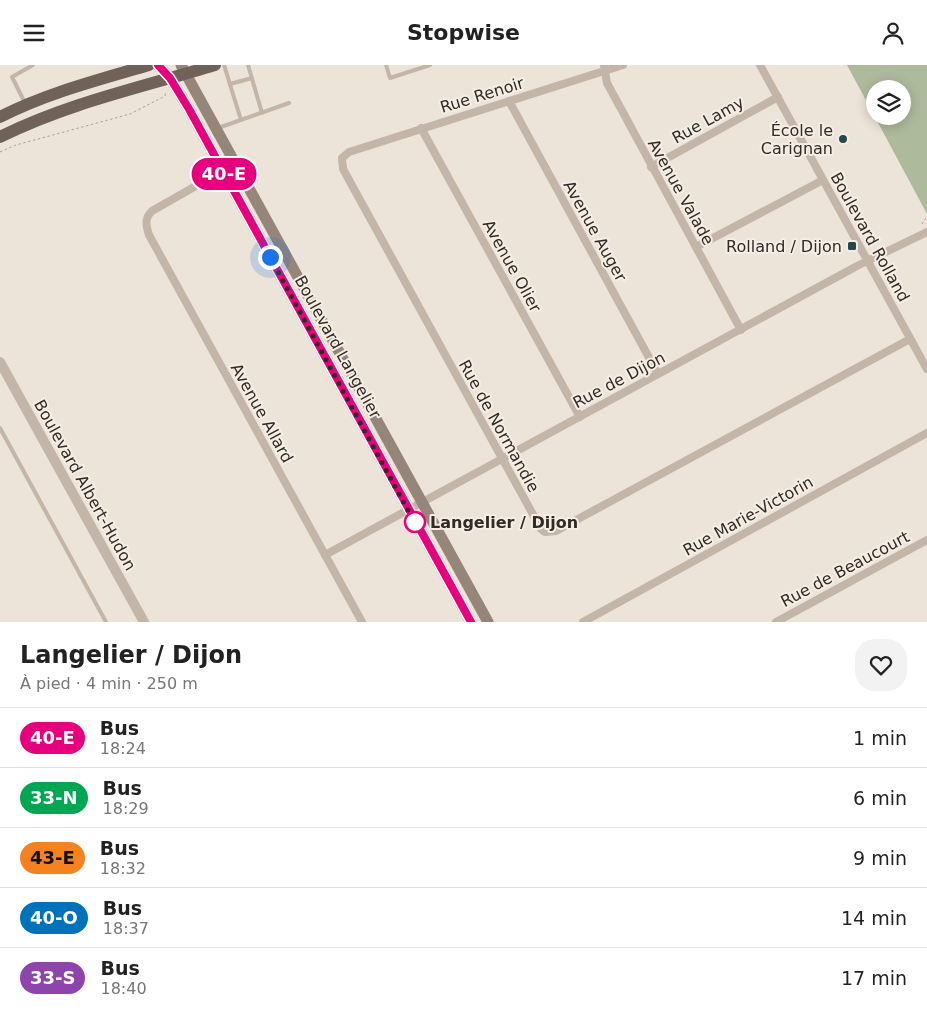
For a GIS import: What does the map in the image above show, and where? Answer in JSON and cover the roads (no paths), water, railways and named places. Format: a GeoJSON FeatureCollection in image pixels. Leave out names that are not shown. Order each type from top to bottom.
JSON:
{"type":"FeatureCollection","features":[{"type":"Feature","properties":{"kind":"main road"},"geometry":{"type":"LineString","coordinates":[[0,117],[74,87],[148,65]]}},
{"type":"Feature","properties":{"kind":"main road","name":"Boulevard Langelier"},"geometry":{"type":"LineString","coordinates":[[158,65],[170,78],[470,622]]}},
{"type":"Feature","properties":{"kind":"main road"},"geometry":{"type":"LineString","coordinates":[[0,137],[66,109],[170,78],[183,69],[215,65]]}},
{"type":"Feature","properties":{"kind":"main road","name":"Boulevard Langelier"},"geometry":{"type":"LineString","coordinates":[[183,69],[488,622]]}},
{"type":"Feature","properties":{"kind":"street","name":"Rue Renoir"},"geometry":{"type":"LineString","coordinates":[[349,152],[509,101],[604,68],[623,65]]}},
{"type":"Feature","properties":{"kind":"street","name":"Boulevard Rolland"},"geometry":{"type":"LineString","coordinates":[[760,65],[927,369]]}},
{"type":"Feature","properties":{"kind":"street","name":"Avenue Valade"},"geometry":{"type":"LineString","coordinates":[[604,68],[606,83],[740,329]]}},
{"type":"Feature","properties":{"kind":"street","name":"Rue Lamy"},"geometry":{"type":"LineString","coordinates":[[651,167],[778,97]]}},
{"type":"Feature","properties":{"kind":"street","name":"Avenue Auger"},"geometry":{"type":"LineString","coordinates":[[509,101],[658,374]]}},
{"type":"Feature","properties":{"kind":"street","name":"Avenue Olier"},"geometry":{"type":"LineString","coordinates":[[421,128],[580,417]]}},
{"type":"Feature","properties":{"kind":"street","name":"Rue de Normandie"},"geometry":{"type":"LineString","coordinates":[[349,152],[342,158],[343,169],[503,459],[537,525],[546,532],[551,533],[910,339]]}},
{"type":"Feature","properties":{"kind":"street"},"geometry":{"type":"LineString","coordinates":[[222,171],[236,163]]}},
{"type":"Feature","properties":{"kind":"street","name":"Avenue Allard"},"geometry":{"type":"LineString","coordinates":[[222,171],[152,211],[146,222],[149,235],[362,622]]}},
{"type":"Feature","properties":{"kind":"street"},"geometry":{"type":"LineString","coordinates":[[696,247],[823,180]]}},
{"type":"Feature","properties":{"kind":"street","name":"Rue de Dijon"},"geometry":{"type":"LineString","coordinates":[[325,555],[740,329],[927,232]]}},
{"type":"Feature","properties":{"kind":"street","name":"Boulevard Albert-Hudon"},"geometry":{"type":"LineString","coordinates":[[0,362],[144,622]]}},
{"type":"Feature","properties":{"kind":"street","name":"Rue Marie-Victorin"},"geometry":{"type":"LineString","coordinates":[[582,622],[927,433]]}},
{"type":"Feature","properties":{"kind":"street","name":"Rue de Beaucourt"},"geometry":{"type":"LineString","coordinates":[[776,622],[927,540]]}},
{"type":"Feature","properties":{"kind":"lane"},"geometry":{"type":"LineString","coordinates":[[26,105],[12,77],[33,65]]}},
{"type":"Feature","properties":{"kind":"lane"},"geometry":{"type":"LineString","coordinates":[[224,65],[241,120]]}},
{"type":"Feature","properties":{"kind":"lane"},"geometry":{"type":"LineString","coordinates":[[248,65],[255,89],[256,102],[262,113]]}},
{"type":"Feature","properties":{"kind":"lane"},"geometry":{"type":"LineString","coordinates":[[386,65],[390,78],[430,65]]}},
{"type":"Feature","properties":{"kind":"lane"},"geometry":{"type":"LineString","coordinates":[[230,84],[252,78]]}},
{"type":"Feature","properties":{"kind":"lane"},"geometry":{"type":"LineString","coordinates":[[249,90],[255,89]]}},
{"type":"Feature","properties":{"kind":"lane"},"geometry":{"type":"LineString","coordinates":[[233,94],[239,93]]}},
{"type":"Feature","properties":{"kind":"lane"},"geometry":{"type":"LineString","coordinates":[[216,129],[290,103]]}},
{"type":"Feature","properties":{"kind":"lane"},"geometry":{"type":"LineString","coordinates":[[237,108],[243,106]]}},
{"type":"Feature","properties":{"kind":"lane"},"geometry":{"type":"LineString","coordinates":[[0,428],[106,622]]}},
{"type":"Feature","properties":{"kind":"place","name":"École le Carignan"},"geometry":{"type":"Point","coordinates":[843,139]}},
{"type":"Feature","properties":{"kind":"place","name":"Rolland / Dijon"},"geometry":{"type":"Point","coordinates":[852,246]}},
{"type":"Feature","properties":{"kind":"place","name":"Langelier / Dijon"},"geometry":{"type":"Point","coordinates":[415,522]}}]}
